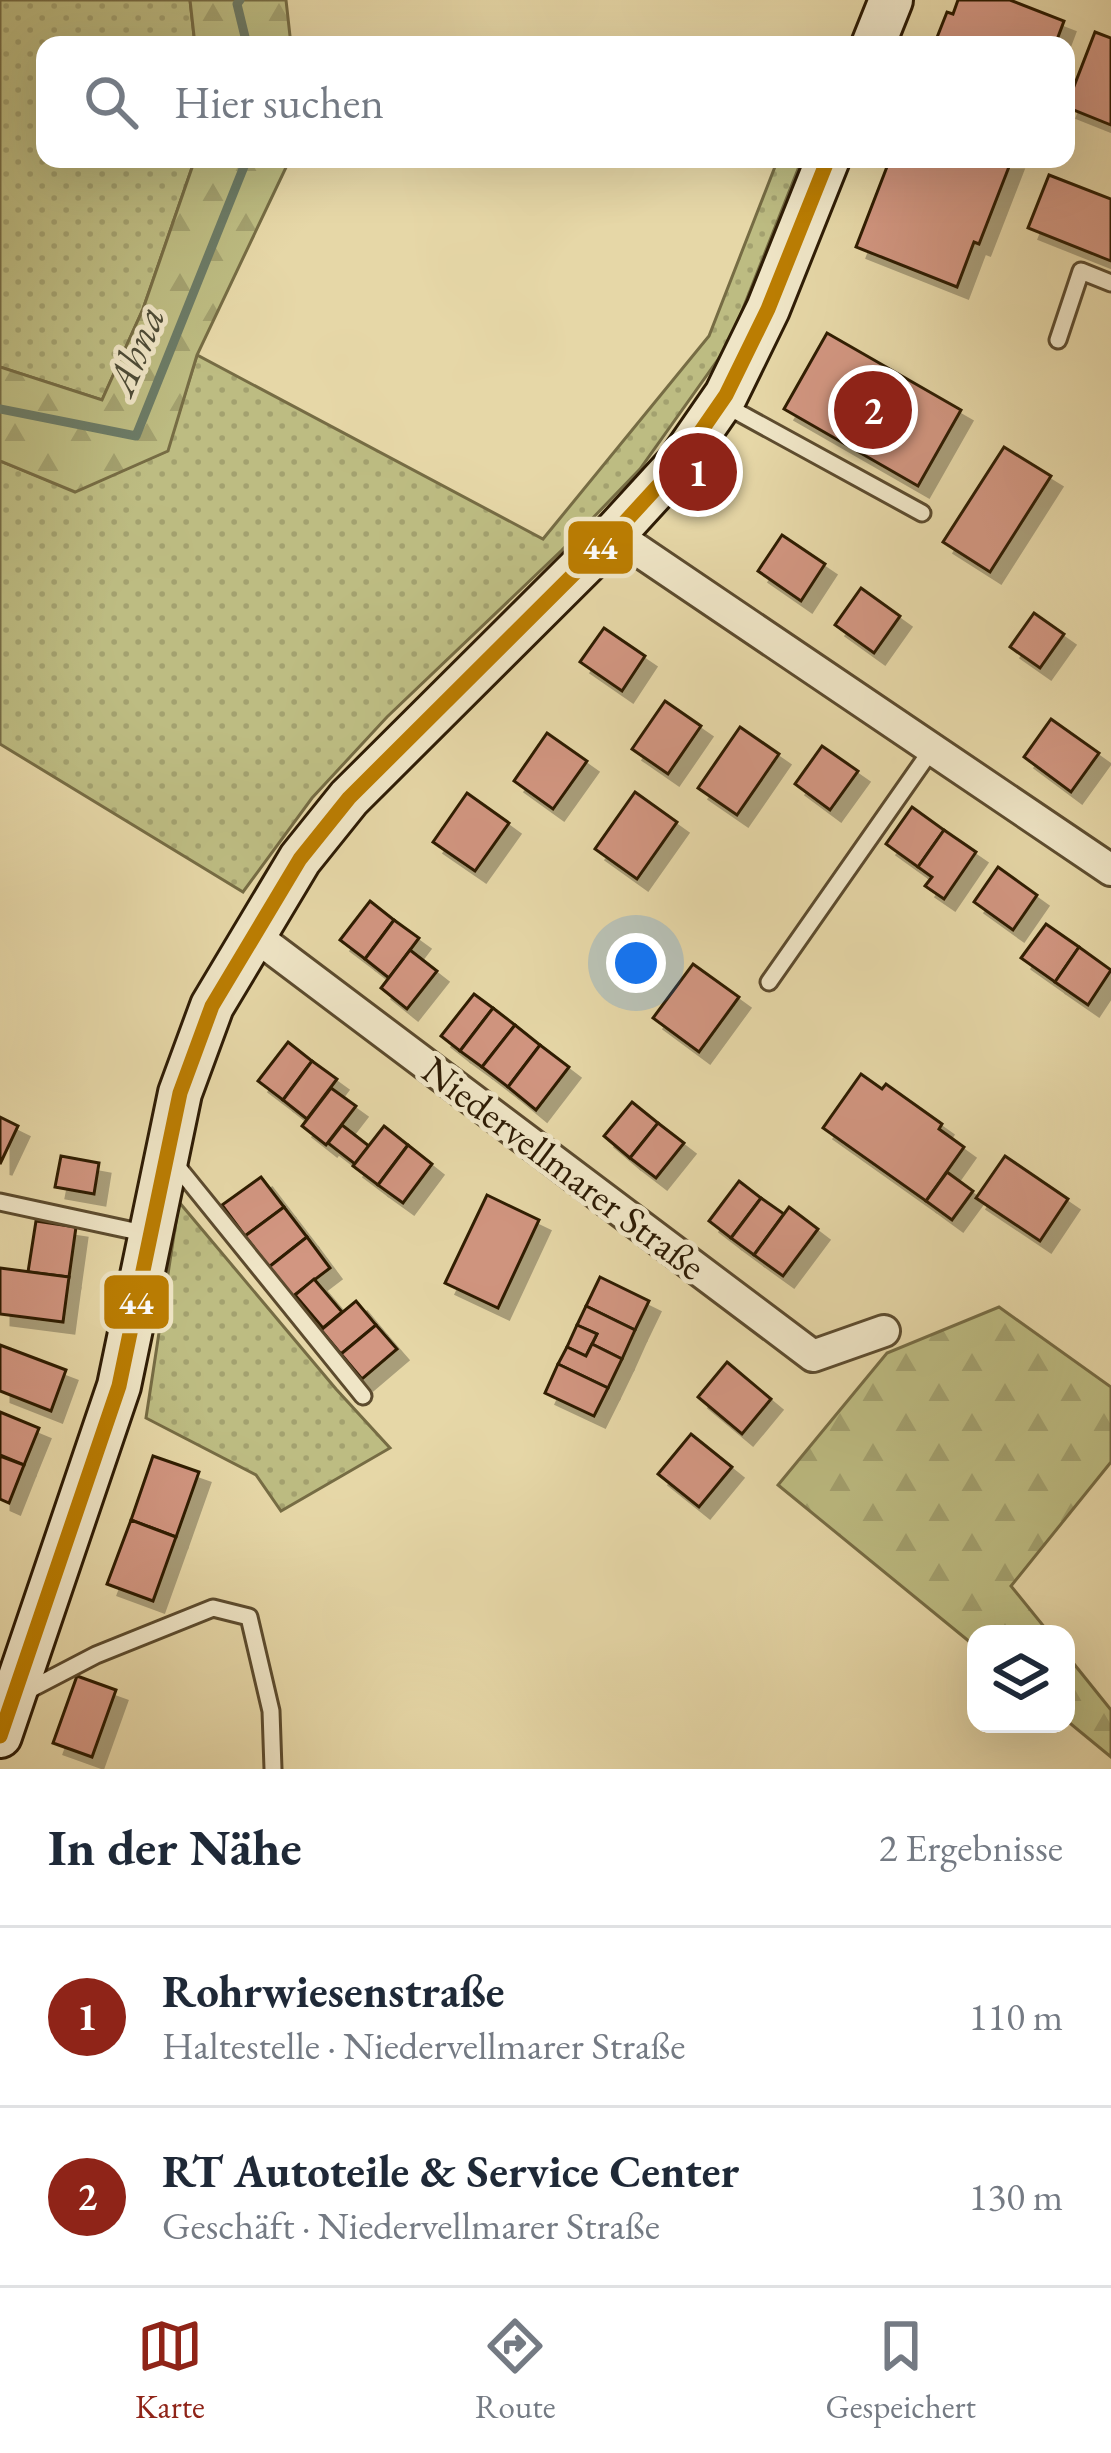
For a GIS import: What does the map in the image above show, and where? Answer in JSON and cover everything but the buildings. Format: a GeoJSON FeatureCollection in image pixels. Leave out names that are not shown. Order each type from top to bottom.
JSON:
{"type":"FeatureCollection","features":[{"type":"Feature","properties":{"kind":"main road"},"geometry":{"type":"LineString","coordinates":[[877,36],[891,0]]}},
{"type":"Feature","properties":{"kind":"main road"},"geometry":{"type":"LineString","coordinates":[[0,1736],[119,1386],[180,1093],[212,1006],[300,859],[349,798],[679,463],[721,403],[769,309],[824,168]]}},
{"type":"Feature","properties":{"kind":"street"},"geometry":{"type":"LineString","coordinates":[[614,534],[1111,870]]}},
{"type":"Feature","properties":{"kind":"street","name":"Niedervellmarer Straße"},"geometry":{"type":"LineString","coordinates":[[254,935],[814,1356],[884,1331]]}},
{"type":"Feature","properties":{"kind":"lane"},"geometry":{"type":"LineString","coordinates":[[1058,340],[1082,271],[1111,283]]}},
{"type":"Feature","properties":{"kind":"lane"},"geometry":{"type":"LineString","coordinates":[[721,403],[922,513]]}},
{"type":"Feature","properties":{"kind":"lane"},"geometry":{"type":"LineString","coordinates":[[769,982],[932,748]]}},
{"type":"Feature","properties":{"kind":"lane"},"geometry":{"type":"LineString","coordinates":[[170,1158],[363,1396]]}},
{"type":"Feature","properties":{"kind":"lane"},"geometry":{"type":"LineString","coordinates":[[0,1202],[151,1234]]}},
{"type":"Feature","properties":{"kind":"lane"},"geometry":{"type":"LineString","coordinates":[[15,1696],[96,1655],[213,1608],[249,1617],[271,1711],[273,1769]]}},
{"type":"Feature","properties":{"kind":"green space"},"geometry":{"type":"Polygon","coordinates":[[[0,0],[190,0],[194,36],[36,36],[36,168],[192,168],[143,309],[102,400],[0,367],[0,0]]]}},
{"type":"Feature","properties":{"kind":"green space"},"geometry":{"type":"Polygon","coordinates":[[[190,0],[286,0],[290,36],[194,36],[190,0]]]}},
{"type":"Feature","properties":{"kind":"green space"},"geometry":{"type":"Polygon","coordinates":[[[192,168],[286,168],[197,355],[168,451],[75,492],[0,461],[0,367],[102,400],[143,309],[192,168]]]}},
{"type":"Feature","properties":{"kind":"green space"},"geometry":{"type":"Polygon","coordinates":[[[774,168],[798,168],[729,344],[640,469],[387,717],[312,798],[243,892],[0,744],[0,461],[75,491],[167,451],[197,355],[543,539],[709,336],[774,168]]]}},
{"type":"Feature","properties":{"kind":"green space"},"geometry":{"type":"Polygon","coordinates":[[[179,1202],[390,1448],[281,1511],[256,1475],[146,1418],[179,1202]]]}},
{"type":"Feature","properties":{"kind":"green space"},"geometry":{"type":"Polygon","coordinates":[[[999,1307],[1111,1387],[1111,1462],[1011,1586],[1043,1625],[967,1625],[967,1640],[778,1485],[887,1353],[999,1307]]]}},
{"type":"Feature","properties":{"kind":"green space"},"geometry":{"type":"Polygon","coordinates":[[[1075,1665],[1111,1710],[1111,1757],[1075,1727],[1075,1665]]]}},
{"type":"Feature","properties":{"kind":"waterway","name":"Ahna"},"geometry":{"type":"LineString","coordinates":[[240,0],[245,36]]}},
{"type":"Feature","properties":{"kind":"waterway","name":"Ahna"},"geometry":{"type":"LineString","coordinates":[[0,409],[136,436],[243,168]]}},
{"type":"Feature","properties":{"kind":"transit line","name":"44"},"geometry":{"type":"LineString","coordinates":[[0,1736],[119,1386],[180,1093],[212,1006],[300,859],[349,798],[679,463],[726,395],[768,309],[824,168]]}},
{"type":"Feature","properties":{"kind":"place","name":"RT Autoteile & Service Center"},"geometry":{"type":"Point","coordinates":[873,410]}},
{"type":"Feature","properties":{"kind":"place","name":"Rohrwiesenstraße"},"geometry":{"type":"Point","coordinates":[698,472]}}]}
